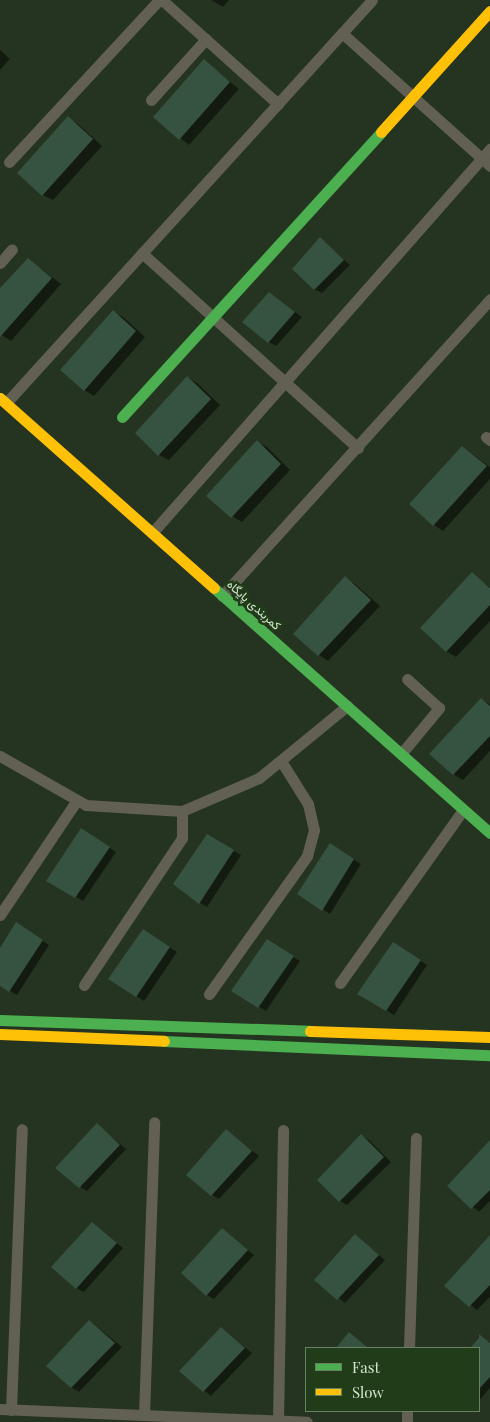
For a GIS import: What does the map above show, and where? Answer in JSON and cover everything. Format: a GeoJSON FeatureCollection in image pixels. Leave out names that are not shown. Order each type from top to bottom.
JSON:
{"type":"FeatureCollection","features":[{"type":"Feature","properties":{"kind":"street"},"geometry":{"type":"LineString","coordinates":[[10,162],[161,0],[278,104]]}},
{"type":"Feature","properties":{"kind":"street"},"geometry":{"type":"LineString","coordinates":[[3,401],[142,253],[372,0]]}},
{"type":"Feature","properties":{"kind":"street"},"geometry":{"type":"LineString","coordinates":[[122,416],[214,318],[490,10]]}},
{"type":"Feature","properties":{"kind":"street"},"geometry":{"type":"LineString","coordinates":[[342,33],[486,162]]}},
{"type":"Feature","properties":{"kind":"street"},"geometry":{"type":"LineString","coordinates":[[151,100],[206,39]]}},
{"type":"Feature","properties":{"kind":"street"},"geometry":{"type":"LineString","coordinates":[[152,533],[286,381],[486,162],[490,149]]}},
{"type":"Feature","properties":{"kind":"street"},"geometry":{"type":"LineString","coordinates":[[0,263],[12,249]]}},
{"type":"Feature","properties":{"kind":"street"},"geometry":{"type":"LineString","coordinates":[[142,253],[358,448]]}},
{"type":"Feature","properties":{"kind":"street"},"geometry":{"type":"LineString","coordinates":[[222,596],[358,448],[490,299]]}},
{"type":"Feature","properties":{"kind":"street","name":"کمربندی پایگاه"},"geometry":{"type":"LineString","coordinates":[[3,401],[490,833]]}},
{"type":"Feature","properties":{"kind":"street"},"geometry":{"type":"LineString","coordinates":[[401,754],[440,708],[407,679]]}},
{"type":"Feature","properties":{"kind":"street"},"geometry":{"type":"LineString","coordinates":[[0,756],[86,805],[182,811],[259,778],[346,706]]}},
{"type":"Feature","properties":{"kind":"street"},"geometry":{"type":"LineString","coordinates":[[209,994],[307,856],[314,830],[308,804],[281,761]]}},
{"type":"Feature","properties":{"kind":"street"},"geometry":{"type":"LineString","coordinates":[[0,915],[77,800]]}},
{"type":"Feature","properties":{"kind":"street"},"geometry":{"type":"LineString","coordinates":[[340,983],[463,810]]}},
{"type":"Feature","properties":{"kind":"street"},"geometry":{"type":"LineString","coordinates":[[84,985],[182,838],[182,811]]}},
{"type":"Feature","properties":{"kind":"street"},"geometry":{"type":"LineString","coordinates":[[0,1020],[490,1037]]}},
{"type":"Feature","properties":{"kind":"street"},"geometry":{"type":"LineString","coordinates":[[0,1034],[490,1055]]}},
{"type":"Feature","properties":{"kind":"street"},"geometry":{"type":"LineString","coordinates":[[144,1415],[154,1122]]}},
{"type":"Feature","properties":{"kind":"street"},"geometry":{"type":"LineString","coordinates":[[22,1129],[6,1409],[75,1417],[144,1415],[207,1420],[306,1422]]}},
{"type":"Feature","properties":{"kind":"street"},"geometry":{"type":"LineString","coordinates":[[278,1421],[283,1130]]}},
{"type":"Feature","properties":{"kind":"street"},"geometry":{"type":"LineString","coordinates":[[409,1347],[416,1138]]}},
{"type":"Feature","properties":{"kind":"building"},"geometry":{"type":"Polygon","coordinates":[[[204,59],[230,82],[179,140],[153,117],[204,59]]]}},
{"type":"Feature","properties":{"kind":"building"},"geometry":{"type":"Polygon","coordinates":[[[68,116],[93,139],[42,196],[17,173],[68,116]]]}},
{"type":"Feature","properties":{"kind":"building"},"geometry":{"type":"Polygon","coordinates":[[[320,237],[344,260],[314,290],[292,269],[320,237]]]}},
{"type":"Feature","properties":{"kind":"building"},"geometry":{"type":"Polygon","coordinates":[[[28,258],[52,278],[0,337],[0,288],[28,258]]]}},
{"type":"Feature","properties":{"kind":"building"},"geometry":{"type":"Polygon","coordinates":[[[269,292],[295,312],[268,343],[242,322],[269,292]]]}},
{"type":"Feature","properties":{"kind":"building"},"geometry":{"type":"Polygon","coordinates":[[[113,310],[136,331],[84,391],[60,370],[113,310]]]}},
{"type":"Feature","properties":{"kind":"building"},"geometry":{"type":"Polygon","coordinates":[[[187,376],[211,399],[158,456],[135,433],[187,376]]]}},
{"type":"Feature","properties":{"kind":"building"},"geometry":{"type":"Polygon","coordinates":[[[257,440],[281,464],[231,518],[206,496],[257,440]]]}},
{"type":"Feature","properties":{"kind":"building"},"geometry":{"type":"Polygon","coordinates":[[[462,446],[487,466],[433,526],[409,504],[462,446]]]}},
{"type":"Feature","properties":{"kind":"building"},"geometry":{"type":"Polygon","coordinates":[[[472,572],[490,588],[490,605],[446,652],[420,628],[472,572]]]}},
{"type":"Feature","properties":{"kind":"building"},"geometry":{"type":"Polygon","coordinates":[[[345,576],[371,600],[318,656],[293,634],[345,576]]]}},
{"type":"Feature","properties":{"kind":"building"},"geometry":{"type":"Polygon","coordinates":[[[481,698],[490,706],[490,736],[453,775],[429,754],[481,698]]]}},
{"type":"Feature","properties":{"kind":"building"},"geometry":{"type":"Polygon","coordinates":[[[81,828],[110,847],[75,898],[46,881],[81,828]]]}},
{"type":"Feature","properties":{"kind":"building"},"geometry":{"type":"Polygon","coordinates":[[[207,834],[234,850],[199,904],[173,884],[207,834]]]}},
{"type":"Feature","properties":{"kind":"building"},"geometry":{"type":"Polygon","coordinates":[[[330,843],[354,859],[322,911],[297,894],[330,843]]]}},
{"type":"Feature","properties":{"kind":"building"},"geometry":{"type":"Polygon","coordinates":[[[16,922],[43,940],[9,992],[0,986],[0,948],[16,922]]]}},
{"type":"Feature","properties":{"kind":"building"},"geometry":{"type":"Polygon","coordinates":[[[143,929],[170,947],[136,997],[108,979],[143,929]]]}},
{"type":"Feature","properties":{"kind":"building"},"geometry":{"type":"Polygon","coordinates":[[[267,939],[294,956],[258,1008],[231,991],[267,939]]]}},
{"type":"Feature","properties":{"kind":"building"},"geometry":{"type":"Polygon","coordinates":[[[393,942],[421,960],[386,1011],[357,994],[393,942]]]}},
{"type":"Feature","properties":{"kind":"building"},"geometry":{"type":"Polygon","coordinates":[[[97,1123],[120,1145],[79,1188],[55,1168],[97,1123]]]}},
{"type":"Feature","properties":{"kind":"building"},"geometry":{"type":"Polygon","coordinates":[[[226,1129],[252,1151],[211,1196],[186,1175],[226,1129]]]}},
{"type":"Feature","properties":{"kind":"building"},"geometry":{"type":"Polygon","coordinates":[[[361,1134],[384,1157],[339,1202],[317,1180],[361,1134]]]}},
{"type":"Feature","properties":{"kind":"building"},"geometry":{"type":"Polygon","coordinates":[[[490,1140],[490,1190],[471,1209],[447,1186],[490,1140]]]}},
{"type":"Feature","properties":{"kind":"building"},"geometry":{"type":"Polygon","coordinates":[[[92,1222],[117,1243],[76,1289],[51,1267],[92,1222]]]}},
{"type":"Feature","properties":{"kind":"building"},"geometry":{"type":"Polygon","coordinates":[[[222,1228],[248,1250],[206,1296],[181,1273],[222,1228]]]}},
{"type":"Feature","properties":{"kind":"building"},"geometry":{"type":"Polygon","coordinates":[[[355,1234],[379,1255],[337,1300],[314,1280],[355,1234]]]}},
{"type":"Feature","properties":{"kind":"building"},"geometry":{"type":"Polygon","coordinates":[[[490,1235],[490,1285],[469,1307],[444,1286],[490,1235]]]}},
{"type":"Feature","properties":{"kind":"building"},"geometry":{"type":"Polygon","coordinates":[[[89,1320],[115,1343],[71,1388],[46,1366],[89,1320]]]}},
{"type":"Feature","properties":{"kind":"building"},"geometry":{"type":"Polygon","coordinates":[[[221,1327],[245,1348],[203,1392],[179,1371],[221,1327]]]}},
{"type":"Feature","properties":{"kind":"building"},"geometry":{"type":"Polygon","coordinates":[[[349,1332],[367,1347],[337,1347],[349,1332]]]}},
{"type":"Feature","properties":{"kind":"building"},"geometry":{"type":"Polygon","coordinates":[[[479,1334],[490,1343],[490,1377],[480,1388],[480,1347],[471,1347],[479,1338],[479,1334]]]}},
{"type":"Feature","properties":{"kind":"traffic: fast"},"geometry":{"type":"LineString","coordinates":[[122,417],[381,132]]}},
{"type":"Feature","properties":{"kind":"traffic: fast"},"geometry":{"type":"LineString","coordinates":[[214,588],[490,833]]}},
{"type":"Feature","properties":{"kind":"traffic: fast"},"geometry":{"type":"LineString","coordinates":[[0,1020],[310,1031]]}},
{"type":"Feature","properties":{"kind":"traffic: fast"},"geometry":{"type":"LineString","coordinates":[[164,1041],[490,1055]]}},
{"type":"Feature","properties":{"kind":"traffic: slow"},"geometry":{"type":"LineString","coordinates":[[381,132],[490,11]]}},
{"type":"Feature","properties":{"kind":"traffic: slow"},"geometry":{"type":"LineString","coordinates":[[0,398],[214,588]]}},
{"type":"Feature","properties":{"kind":"traffic: slow"},"geometry":{"type":"LineString","coordinates":[[310,1031],[490,1037]]}},
{"type":"Feature","properties":{"kind":"traffic: slow"},"geometry":{"type":"LineString","coordinates":[[0,1034],[164,1041]]}}]}
